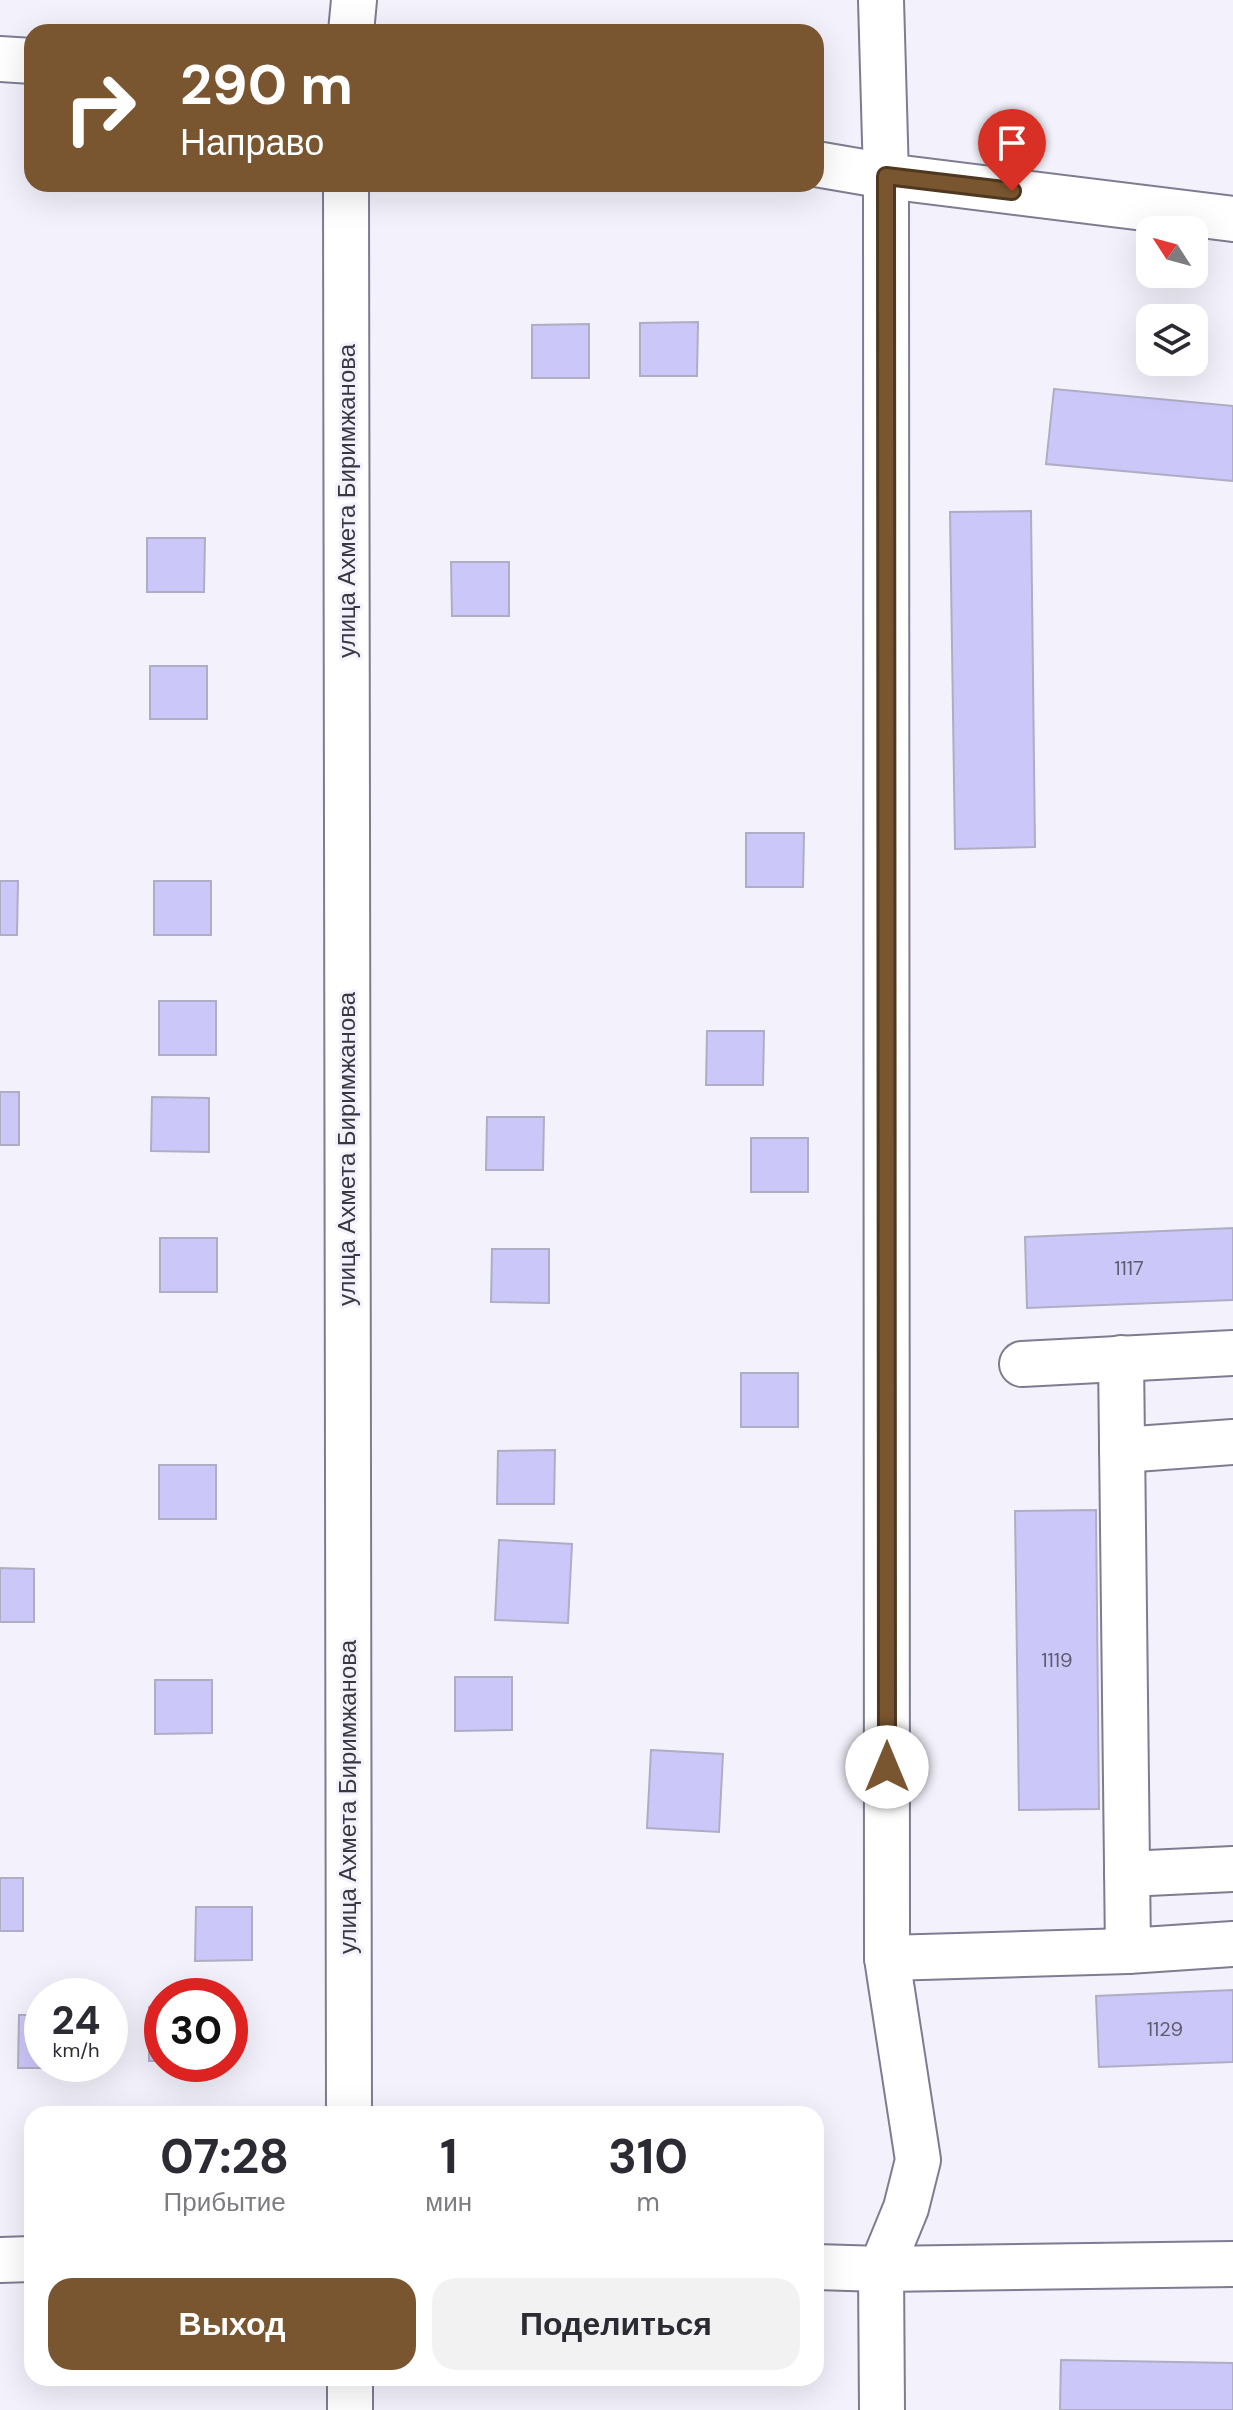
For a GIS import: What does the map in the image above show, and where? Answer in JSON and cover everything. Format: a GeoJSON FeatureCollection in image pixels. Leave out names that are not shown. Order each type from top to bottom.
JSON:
{"type":"FeatureCollection","features":[{"type":"Feature","properties":{"kind":"street"},"geometry":{"type":"LineString","coordinates":[[352,24],[354,0]]}},
{"type":"Feature","properties":{"kind":"street"},"geometry":{"type":"LineString","coordinates":[[881,0],[886,176],[887,1958],[918,2160],[906,2208],[881,2269],[882,2410]]}},
{"type":"Feature","properties":{"kind":"street"},"geometry":{"type":"LineString","coordinates":[[0,59],[24,60]]}},
{"type":"Feature","properties":{"kind":"street"},"geometry":{"type":"LineString","coordinates":[[824,165],[886,176],[1233,219]]}},
{"type":"Feature","properties":{"kind":"street","name":"улица Ахмета Биримжанова"},"geometry":{"type":"LineString","coordinates":[[346,192],[349,2106]]}},
{"type":"Feature","properties":{"kind":"street"},"geometry":{"type":"LineString","coordinates":[[1022,1364],[1233,1353]]}},
{"type":"Feature","properties":{"kind":"street"},"geometry":{"type":"LineString","coordinates":[[1121,1358],[1128,1951]]}},
{"type":"Feature","properties":{"kind":"street"},"geometry":{"type":"LineString","coordinates":[[1122,1450],[1233,1442]]}},
{"type":"Feature","properties":{"kind":"street"},"geometry":{"type":"LineString","coordinates":[[1127,1874],[1233,1869]]}},
{"type":"Feature","properties":{"kind":"street"},"geometry":{"type":"LineString","coordinates":[[887,1958],[1128,1951],[1233,1944]]}},
{"type":"Feature","properties":{"kind":"street"},"geometry":{"type":"LineString","coordinates":[[0,2260],[24,2259]]}},
{"type":"Feature","properties":{"kind":"street"},"geometry":{"type":"LineString","coordinates":[[824,2267],[1233,2264]]}},
{"type":"Feature","properties":{"kind":"street"},"geometry":{"type":"LineString","coordinates":[[350,2386],[350,2410]]}},
{"type":"Feature","properties":{"kind":"building"},"geometry":{"type":"Polygon","coordinates":[[[698,322],[697,376],[640,376],[640,323],[698,322]]]}},
{"type":"Feature","properties":{"kind":"building"},"geometry":{"type":"Polygon","coordinates":[[[589,324],[589,378],[532,378],[532,325],[589,324]]]}},
{"type":"Feature","properties":{"kind":"building"},"geometry":{"type":"Polygon","coordinates":[[[1054,389],[1233,406],[1233,481],[1046,464],[1054,389]]]}},
{"type":"Feature","properties":{"kind":"building"},"geometry":{"type":"Polygon","coordinates":[[[1031,511],[1035,847],[955,849],[950,512],[1031,511]]]}},
{"type":"Feature","properties":{"kind":"building"},"geometry":{"type":"Polygon","coordinates":[[[147,538],[205,538],[204,592],[147,592],[147,538]]]}},
{"type":"Feature","properties":{"kind":"building"},"geometry":{"type":"Polygon","coordinates":[[[451,562],[509,562],[509,616],[452,616],[451,562]]]}},
{"type":"Feature","properties":{"kind":"building"},"geometry":{"type":"Polygon","coordinates":[[[150,666],[207,666],[207,719],[150,719],[150,666]]]}},
{"type":"Feature","properties":{"kind":"building"},"geometry":{"type":"Polygon","coordinates":[[[746,833],[804,833],[803,887],[746,887],[746,833]]]}},
{"type":"Feature","properties":{"kind":"building"},"geometry":{"type":"Polygon","coordinates":[[[0,881],[18,881],[17,935],[0,935],[0,881]]]}},
{"type":"Feature","properties":{"kind":"building"},"geometry":{"type":"Polygon","coordinates":[[[154,881],[211,881],[211,935],[154,935],[154,881]]]}},
{"type":"Feature","properties":{"kind":"building"},"geometry":{"type":"Polygon","coordinates":[[[159,1001],[216,1001],[216,1055],[159,1055],[159,1001]]]}},
{"type":"Feature","properties":{"kind":"building"},"geometry":{"type":"Polygon","coordinates":[[[707,1031],[764,1031],[763,1085],[706,1085],[707,1031]]]}},
{"type":"Feature","properties":{"kind":"building"},"geometry":{"type":"Polygon","coordinates":[[[0,1092],[19,1092],[19,1145],[0,1145],[0,1092]]]}},
{"type":"Feature","properties":{"kind":"building"},"geometry":{"type":"Polygon","coordinates":[[[152,1097],[209,1098],[209,1152],[151,1151],[152,1097]]]}},
{"type":"Feature","properties":{"kind":"building"},"geometry":{"type":"Polygon","coordinates":[[[487,1117],[544,1117],[543,1170],[486,1170],[487,1117]]]}},
{"type":"Feature","properties":{"kind":"building"},"geometry":{"type":"Polygon","coordinates":[[[751,1138],[808,1138],[808,1192],[751,1192],[751,1138]]]}},
{"type":"Feature","properties":{"kind":"building"},"geometry":{"type":"Polygon","coordinates":[[[1233,1228],[1233,1300],[1027,1308],[1025,1237],[1233,1228]]]}},
{"type":"Feature","properties":{"kind":"building"},"geometry":{"type":"Polygon","coordinates":[[[160,1238],[217,1238],[217,1292],[160,1292],[160,1238]]]}},
{"type":"Feature","properties":{"kind":"building"},"geometry":{"type":"Polygon","coordinates":[[[492,1249],[549,1249],[549,1303],[491,1302],[492,1249]]]}},
{"type":"Feature","properties":{"kind":"building"},"geometry":{"type":"Polygon","coordinates":[[[741,1373],[798,1373],[798,1427],[741,1427],[741,1373]]]}},
{"type":"Feature","properties":{"kind":"building"},"geometry":{"type":"Polygon","coordinates":[[[555,1450],[554,1504],[497,1504],[498,1451],[555,1450]]]}},
{"type":"Feature","properties":{"kind":"building"},"geometry":{"type":"Polygon","coordinates":[[[159,1465],[216,1465],[216,1519],[159,1519],[159,1465]]]}},
{"type":"Feature","properties":{"kind":"building"},"geometry":{"type":"Polygon","coordinates":[[[1096,1510],[1099,1809],[1019,1810],[1015,1511],[1096,1510]]]}},
{"type":"Feature","properties":{"kind":"building"},"geometry":{"type":"Polygon","coordinates":[[[499,1540],[572,1544],[568,1623],[495,1620],[499,1540]]]}},
{"type":"Feature","properties":{"kind":"building"},"geometry":{"type":"Polygon","coordinates":[[[0,1568],[34,1569],[34,1622],[0,1622],[0,1568]]]}},
{"type":"Feature","properties":{"kind":"building"},"geometry":{"type":"Polygon","coordinates":[[[455,1677],[512,1677],[512,1730],[455,1731],[455,1677]]]}},
{"type":"Feature","properties":{"kind":"building"},"geometry":{"type":"Polygon","coordinates":[[[155,1680],[212,1680],[212,1733],[155,1734],[155,1680]]]}},
{"type":"Feature","properties":{"kind":"building"},"geometry":{"type":"Polygon","coordinates":[[[651,1750],[723,1754],[719,1832],[647,1828],[651,1750]]]}},
{"type":"Feature","properties":{"kind":"building"},"geometry":{"type":"Polygon","coordinates":[[[0,1878],[23,1878],[23,1931],[0,1931],[0,1878]]]}},
{"type":"Feature","properties":{"kind":"building"},"geometry":{"type":"Polygon","coordinates":[[[196,1907],[252,1907],[252,1960],[195,1961],[196,1907]]]}},
{"type":"Feature","properties":{"kind":"building"},"geometry":{"type":"Polygon","coordinates":[[[1233,1990],[1233,2062],[1099,2067],[1096,1996],[1233,1990]]]}},
{"type":"Feature","properties":{"kind":"building"},"geometry":{"type":"Polygon","coordinates":[[[19,2015],[24,2015],[24,2068],[18,2068],[19,2015]]]}},
{"type":"Feature","properties":{"kind":"building"},"geometry":{"type":"Polygon","coordinates":[[[1061,2360],[1233,2363],[1233,2410],[1060,2410],[1061,2360]]]}},
{"type":"Feature","properties":{"kind":"route"},"geometry":{"type":"LineString","coordinates":[[887,1767],[886,176],[1012,191]]}}]}
